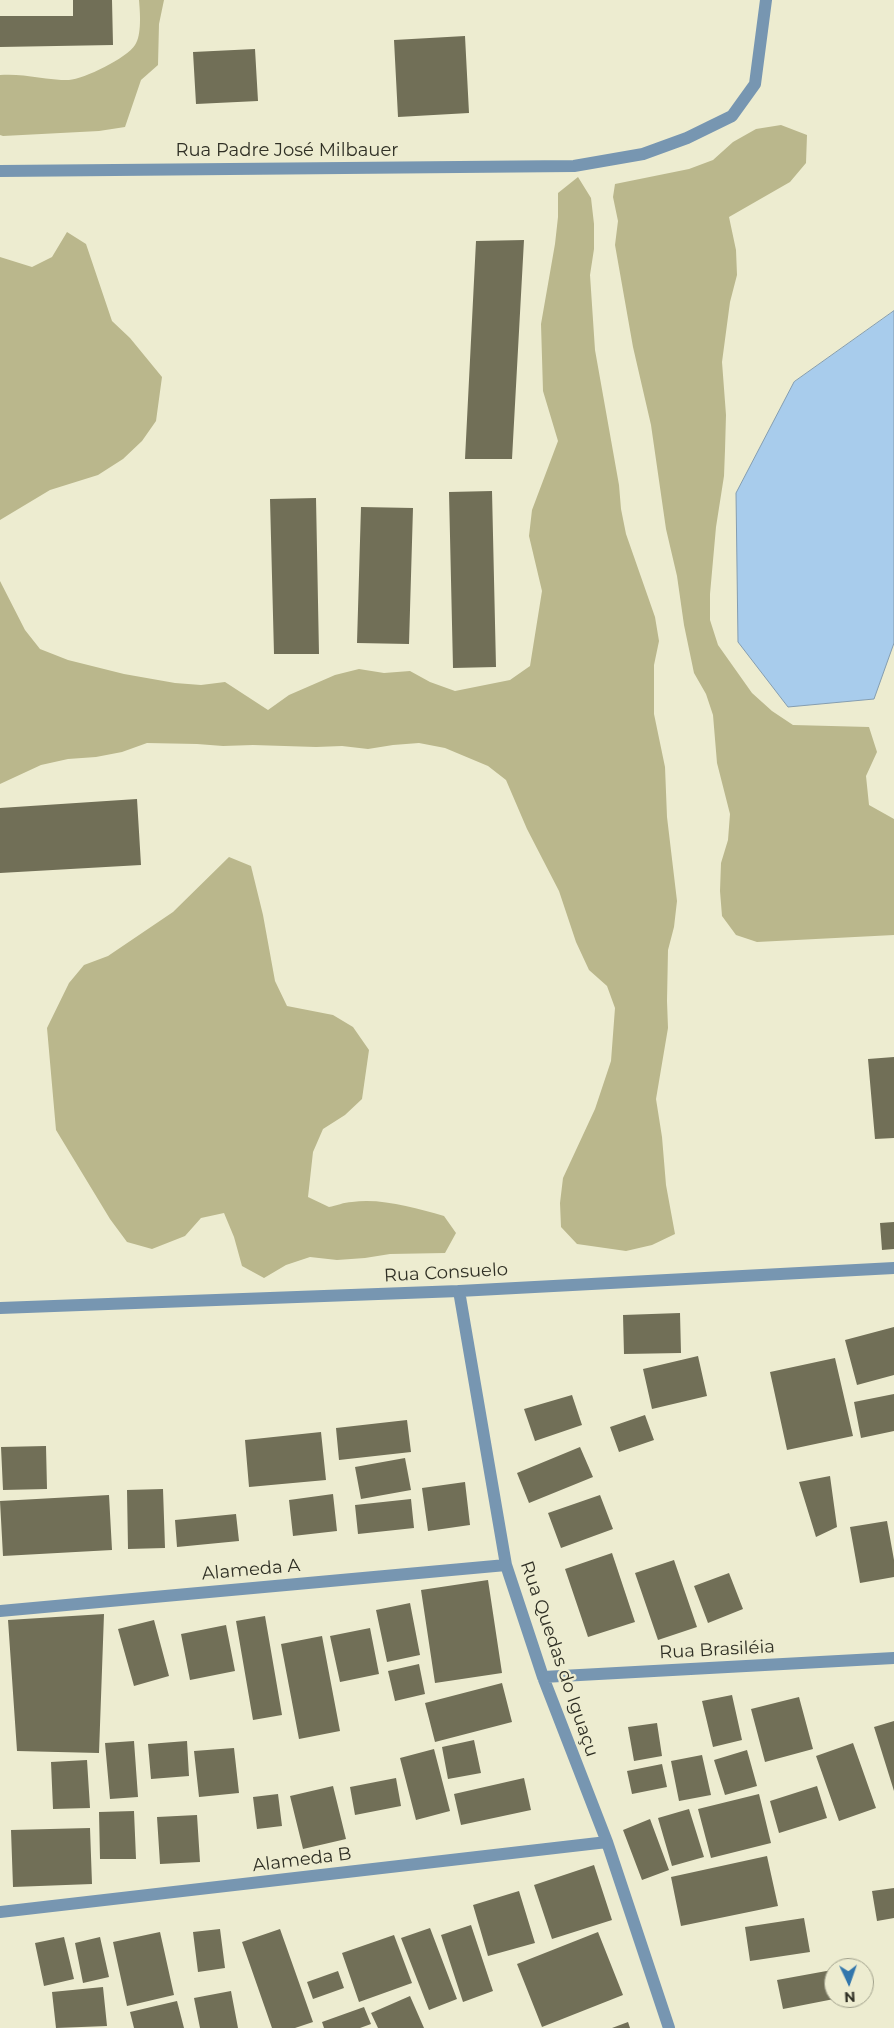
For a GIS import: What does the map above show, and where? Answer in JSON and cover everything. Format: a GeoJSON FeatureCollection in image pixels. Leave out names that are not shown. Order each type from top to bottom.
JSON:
{"type":"FeatureCollection","features":[{"type":"Feature","properties":{"kind":"street","name":"Rua Padre José Milbauer"},"geometry":{"type":"LineString","coordinates":[[0,171],[574,166],[643,154],[687,138],[732,116],[755,84],[766,0]]}},
{"type":"Feature","properties":{"kind":"street","name":"Rua Consuelo"},"geometry":{"type":"LineString","coordinates":[[0,1308],[459,1291],[894,1268]]}},
{"type":"Feature","properties":{"kind":"street","name":"Rua Quedas do Iguaçu"},"geometry":{"type":"LineString","coordinates":[[459,1291],[506,1565],[543,1676],[607,1842],[669,2028]]}},
{"type":"Feature","properties":{"kind":"street","name":"Alameda A"},"geometry":{"type":"LineString","coordinates":[[0,1611],[506,1565]]}},
{"type":"Feature","properties":{"kind":"street","name":"Rua Brasiléia"},"geometry":{"type":"LineString","coordinates":[[543,1676],[894,1658]]}},
{"type":"Feature","properties":{"kind":"street","name":"Alameda B"},"geometry":{"type":"LineString","coordinates":[[0,1912],[607,1842]]}},
{"type":"Feature","properties":{"kind":"shaded area"},"geometry":{"type":"Polygon","coordinates":[[[139,0],[164,0],[159,24],[158,65],[141,80],[125,127],[99,131],[0,135],[0,75],[69,80],[85,76],[105,67],[123,56],[135,45],[139,35],[139,0]]]}},
{"type":"Feature","properties":{"kind":"shaded area"},"geometry":{"type":"Polygon","coordinates":[[[781,125],[807,135],[806,163],[790,182],[729,217],[736,250],[737,275],[730,302],[722,362],[726,415],[724,476],[716,527],[710,594],[710,620],[718,645],[752,693],[772,711],[793,725],[869,727],[877,752],[866,776],[869,805],[894,819],[894,935],[757,942],[736,935],[722,916],[720,891],[721,863],[728,840],[730,814],[717,763],[713,715],[706,694],[694,673],[684,625],[677,576],[666,529],[651,425],[633,347],[615,245],[618,221],[613,197],[615,184],[689,169],[713,160],[733,142],[756,129],[781,125]]]}},
{"type":"Feature","properties":{"kind":"shaded area"},"geometry":{"type":"Polygon","coordinates":[[[578,177],[591,198],[594,249],[590,275],[595,350],[619,485],[621,509],[626,534],[655,617],[659,641],[654,665],[654,714],[665,767],[667,817],[677,901],[674,927],[668,950],[668,1028],[656,1099],[662,1137],[666,1185],[675,1234],[652,1245],[626,1251],[577,1244],[561,1227],[560,1203],[563,1178],[595,1109],[611,1061],[615,1008],[607,986],[589,970],[576,942],[559,891],[527,829],[506,780],[488,766],[445,748],[419,743],[368,749],[342,746],[223,746],[147,743],[122,752],[96,757],[68,759],[41,765],[0,784],[0,581],[25,630],[40,649],[68,660],[124,674],[175,683],[201,685],[225,682],[268,710],[289,695],[335,675],[359,669],[384,673],[410,671],[430,682],[455,691],[510,680],[530,666],[542,591],[529,536],[532,510],[558,441],[543,391],[541,324],[555,244],[558,193],[578,177]]]}},
{"type":"Feature","properties":{"kind":"shaded area"},"geometry":{"type":"Polygon","coordinates":[[[67,232],[86,244],[112,321],[130,338],[162,377],[156,421],[142,441],[123,459],[98,475],[50,490],[0,520],[0,257],[32,267],[52,257],[67,232]]]}},
{"type":"Feature","properties":{"kind":"shaded area"},"geometry":{"type":"Polygon","coordinates":[[[229,857],[251,866],[263,915],[275,981],[287,1006],[333,1015],[353,1027],[369,1050],[362,1099],[345,1115],[323,1129],[313,1152],[308,1197],[329,1207],[349,1202],[375,1201],[398,1204],[444,1216],[456,1233],[445,1253],[390,1254],[337,1260],[310,1257],[286,1265],[264,1278],[242,1266],[234,1237],[224,1213],[201,1218],[185,1236],[152,1249],[127,1242],[110,1219],[56,1130],[47,1028],[69,983],[84,965],[108,956],[173,912],[229,857]]]}},
{"type":"Feature","properties":{"kind":"water"},"geometry":{"type":"Polygon","coordinates":[[[894,311],[894,643],[874,699],[788,707],[738,642],[736,493],[794,382],[894,311]]]}},
{"type":"Feature","properties":{"kind":"building"},"geometry":{"type":"Polygon","coordinates":[[[73,0],[112,0],[113,45],[0,47],[0,16],[73,16],[73,0]]]}},
{"type":"Feature","properties":{"kind":"building"},"geometry":{"type":"Polygon","coordinates":[[[465,36],[469,113],[398,117],[394,40],[465,36]]]}},
{"type":"Feature","properties":{"kind":"building"},"geometry":{"type":"Polygon","coordinates":[[[255,49],[258,101],[196,104],[193,52],[255,49]]]}},
{"type":"Feature","properties":{"kind":"building"},"geometry":{"type":"Polygon","coordinates":[[[524,240],[512,459],[465,459],[476,241],[524,240]]]}},
{"type":"Feature","properties":{"kind":"building"},"geometry":{"type":"Polygon","coordinates":[[[492,491],[496,667],[453,668],[449,492],[492,491]]]}},
{"type":"Feature","properties":{"kind":"building"},"geometry":{"type":"Polygon","coordinates":[[[316,498],[319,654],[274,654],[270,499],[316,498]]]}},
{"type":"Feature","properties":{"kind":"building"},"geometry":{"type":"Polygon","coordinates":[[[361,507],[413,508],[409,644],[357,643],[361,507]]]}},
{"type":"Feature","properties":{"kind":"building"},"geometry":{"type":"Polygon","coordinates":[[[137,799],[141,865],[0,873],[0,808],[137,799]]]}},
{"type":"Feature","properties":{"kind":"building"},"geometry":{"type":"Polygon","coordinates":[[[894,1057],[894,1138],[875,1139],[868,1059],[894,1057]]]}},
{"type":"Feature","properties":{"kind":"building"},"geometry":{"type":"Polygon","coordinates":[[[894,1222],[894,1249],[882,1250],[880,1223],[894,1222]]]}},
{"type":"Feature","properties":{"kind":"building"},"geometry":{"type":"Polygon","coordinates":[[[680,1313],[681,1353],[624,1354],[623,1315],[680,1313]]]}},
{"type":"Feature","properties":{"kind":"building"},"geometry":{"type":"Polygon","coordinates":[[[894,1327],[894,1375],[857,1385],[845,1340],[894,1327]]]}},
{"type":"Feature","properties":{"kind":"building"},"geometry":{"type":"Polygon","coordinates":[[[698,1356],[707,1396],[652,1409],[643,1369],[698,1356]]]}},
{"type":"Feature","properties":{"kind":"building"},"geometry":{"type":"Polygon","coordinates":[[[835,1358],[853,1436],[787,1450],[770,1372],[835,1358]]]}},
{"type":"Feature","properties":{"kind":"building"},"geometry":{"type":"Polygon","coordinates":[[[894,1394],[894,1431],[861,1438],[854,1402],[894,1394]]]}},
{"type":"Feature","properties":{"kind":"building"},"geometry":{"type":"Polygon","coordinates":[[[572,1395],[582,1425],[535,1441],[524,1409],[572,1395]]]}},
{"type":"Feature","properties":{"kind":"building"},"geometry":{"type":"Polygon","coordinates":[[[645,1415],[654,1440],[619,1452],[610,1427],[645,1415]]]}},
{"type":"Feature","properties":{"kind":"building"},"geometry":{"type":"Polygon","coordinates":[[[407,1420],[411,1452],[339,1460],[336,1428],[407,1420]]]}},
{"type":"Feature","properties":{"kind":"building"},"geometry":{"type":"Polygon","coordinates":[[[321,1432],[326,1480],[249,1487],[245,1440],[321,1432]]]}},
{"type":"Feature","properties":{"kind":"building"},"geometry":{"type":"Polygon","coordinates":[[[46,1446],[47,1489],[3,1490],[1,1447],[46,1446]]]}},
{"type":"Feature","properties":{"kind":"building"},"geometry":{"type":"Polygon","coordinates":[[[580,1447],[593,1477],[529,1503],[517,1473],[580,1447]]]}},
{"type":"Feature","properties":{"kind":"building"},"geometry":{"type":"Polygon","coordinates":[[[405,1458],[411,1490],[361,1499],[355,1467],[405,1458]]]}},
{"type":"Feature","properties":{"kind":"building"},"geometry":{"type":"Polygon","coordinates":[[[830,1476],[837,1527],[816,1537],[799,1482],[830,1476]]]}},
{"type":"Feature","properties":{"kind":"building"},"geometry":{"type":"Polygon","coordinates":[[[465,1482],[470,1525],[428,1531],[422,1488],[465,1482]]]}},
{"type":"Feature","properties":{"kind":"building"},"geometry":{"type":"Polygon","coordinates":[[[163,1489],[165,1548],[128,1549],[127,1490],[163,1489]]]}},
{"type":"Feature","properties":{"kind":"building"},"geometry":{"type":"Polygon","coordinates":[[[333,1494],[337,1531],[293,1536],[289,1500],[333,1494]]]}},
{"type":"Feature","properties":{"kind":"building"},"geometry":{"type":"Polygon","coordinates":[[[109,1495],[112,1550],[3,1556],[0,1501],[109,1495]]]}},
{"type":"Feature","properties":{"kind":"building"},"geometry":{"type":"Polygon","coordinates":[[[600,1495],[613,1529],[561,1548],[548,1513],[600,1495]]]}},
{"type":"Feature","properties":{"kind":"building"},"geometry":{"type":"Polygon","coordinates":[[[411,1499],[414,1528],[358,1534],[355,1505],[411,1499]]]}},
{"type":"Feature","properties":{"kind":"building"},"geometry":{"type":"Polygon","coordinates":[[[236,1514],[239,1541],[177,1547],[175,1520],[236,1514]]]}},
{"type":"Feature","properties":{"kind":"building"},"geometry":{"type":"Polygon","coordinates":[[[887,1521],[894,1560],[894,1577],[860,1583],[850,1527],[887,1521]]]}},
{"type":"Feature","properties":{"kind":"building"},"geometry":{"type":"Polygon","coordinates":[[[612,1553],[635,1622],[588,1637],[565,1569],[612,1553]]]}},
{"type":"Feature","properties":{"kind":"building"},"geometry":{"type":"Polygon","coordinates":[[[674,1560],[697,1627],[658,1640],[635,1573],[674,1560]]]}},
{"type":"Feature","properties":{"kind":"building"},"geometry":{"type":"Polygon","coordinates":[[[729,1573],[743,1609],[708,1623],[694,1586],[729,1573]]]}},
{"type":"Feature","properties":{"kind":"building"},"geometry":{"type":"Polygon","coordinates":[[[488,1580],[502,1673],[435,1683],[421,1590],[488,1580]]]}},
{"type":"Feature","properties":{"kind":"building"},"geometry":{"type":"Polygon","coordinates":[[[410,1603],[420,1655],[387,1662],[376,1610],[410,1603]]]}},
{"type":"Feature","properties":{"kind":"building"},"geometry":{"type":"Polygon","coordinates":[[[104,1614],[99,1753],[17,1751],[8,1620],[104,1614]]]}},
{"type":"Feature","properties":{"kind":"building"},"geometry":{"type":"Polygon","coordinates":[[[265,1616],[282,1715],[253,1720],[236,1621],[265,1616]]]}},
{"type":"Feature","properties":{"kind":"building"},"geometry":{"type":"Polygon","coordinates":[[[154,1620],[169,1676],[134,1686],[118,1629],[154,1620]]]}},
{"type":"Feature","properties":{"kind":"building"},"geometry":{"type":"Polygon","coordinates":[[[226,1625],[235,1671],[190,1680],[181,1634],[226,1625]]]}},
{"type":"Feature","properties":{"kind":"building"},"geometry":{"type":"Polygon","coordinates":[[[370,1628],[379,1674],[340,1682],[330,1636],[370,1628]]]}},
{"type":"Feature","properties":{"kind":"building"},"geometry":{"type":"Polygon","coordinates":[[[322,1636],[340,1731],[299,1739],[281,1644],[322,1636]]]}},
{"type":"Feature","properties":{"kind":"building"},"geometry":{"type":"Polygon","coordinates":[[[419,1664],[425,1694],[395,1701],[388,1671],[419,1664]]]}},
{"type":"Feature","properties":{"kind":"building"},"geometry":{"type":"Polygon","coordinates":[[[502,1683],[512,1722],[435,1742],[425,1703],[502,1683]]]}},
{"type":"Feature","properties":{"kind":"building"},"geometry":{"type":"Polygon","coordinates":[[[732,1695],[742,1740],[713,1747],[702,1701],[732,1695]]]}},
{"type":"Feature","properties":{"kind":"building"},"geometry":{"type":"Polygon","coordinates":[[[799,1697],[813,1749],[765,1762],[751,1709],[799,1697]]]}},
{"type":"Feature","properties":{"kind":"building"},"geometry":{"type":"Polygon","coordinates":[[[894,1721],[894,1791],[874,1727],[894,1721]]]}},
{"type":"Feature","properties":{"kind":"building"},"geometry":{"type":"Polygon","coordinates":[[[657,1723],[662,1756],[634,1761],[628,1727],[657,1723]]]}},
{"type":"Feature","properties":{"kind":"building"},"geometry":{"type":"Polygon","coordinates":[[[474,1740],[481,1773],[448,1779],[442,1747],[474,1740]]]}},
{"type":"Feature","properties":{"kind":"building"},"geometry":{"type":"Polygon","coordinates":[[[134,1741],[138,1797],[110,1799],[105,1743],[134,1741]]]}},
{"type":"Feature","properties":{"kind":"building"},"geometry":{"type":"Polygon","coordinates":[[[187,1741],[189,1776],[151,1779],[148,1744],[187,1741]]]}},
{"type":"Feature","properties":{"kind":"building"},"geometry":{"type":"Polygon","coordinates":[[[853,1743],[876,1808],[839,1821],[816,1756],[853,1743]]]}},
{"type":"Feature","properties":{"kind":"building"},"geometry":{"type":"Polygon","coordinates":[[[234,1748],[239,1793],[199,1797],[194,1751],[234,1748]]]}},
{"type":"Feature","properties":{"kind":"building"},"geometry":{"type":"Polygon","coordinates":[[[434,1749],[450,1811],[416,1820],[400,1758],[434,1749]]]}},
{"type":"Feature","properties":{"kind":"building"},"geometry":{"type":"Polygon","coordinates":[[[747,1750],[757,1786],[725,1795],[714,1760],[747,1750]]]}},
{"type":"Feature","properties":{"kind":"building"},"geometry":{"type":"Polygon","coordinates":[[[702,1755],[711,1795],[679,1801],[671,1761],[702,1755]]]}},
{"type":"Feature","properties":{"kind":"building"},"geometry":{"type":"Polygon","coordinates":[[[87,1760],[90,1808],[53,1809],[51,1762],[87,1760]]]}},
{"type":"Feature","properties":{"kind":"building"},"geometry":{"type":"Polygon","coordinates":[[[662,1764],[667,1787],[632,1794],[627,1771],[662,1764]]]}},
{"type":"Feature","properties":{"kind":"building"},"geometry":{"type":"Polygon","coordinates":[[[396,1778],[401,1806],[355,1815],[350,1787],[396,1778]]]}},
{"type":"Feature","properties":{"kind":"building"},"geometry":{"type":"Polygon","coordinates":[[[524,1778],[531,1810],[461,1825],[454,1794],[524,1778]]]}},
{"type":"Feature","properties":{"kind":"building"},"geometry":{"type":"Polygon","coordinates":[[[333,1786],[346,1839],[303,1849],[290,1796],[333,1786]]]}},
{"type":"Feature","properties":{"kind":"building"},"geometry":{"type":"Polygon","coordinates":[[[817,1786],[827,1818],[779,1833],[770,1801],[817,1786]]]}},
{"type":"Feature","properties":{"kind":"building"},"geometry":{"type":"Polygon","coordinates":[[[278,1794],[282,1826],[257,1829],[253,1797],[278,1794]]]}},
{"type":"Feature","properties":{"kind":"building"},"geometry":{"type":"Polygon","coordinates":[[[759,1794],[771,1843],[711,1858],[698,1809],[759,1794]]]}},
{"type":"Feature","properties":{"kind":"building"},"geometry":{"type":"Polygon","coordinates":[[[689,1809],[704,1857],[672,1866],[658,1818],[689,1809]]]}},
{"type":"Feature","properties":{"kind":"building"},"geometry":{"type":"Polygon","coordinates":[[[134,1811],[136,1859],[100,1859],[99,1812],[134,1811]]]}},
{"type":"Feature","properties":{"kind":"building"},"geometry":{"type":"Polygon","coordinates":[[[197,1815],[200,1862],[160,1864],[157,1817],[197,1815]]]}},
{"type":"Feature","properties":{"kind":"building"},"geometry":{"type":"Polygon","coordinates":[[[650,1819],[669,1870],[642,1880],[623,1830],[650,1819]]]}},
{"type":"Feature","properties":{"kind":"building"},"geometry":{"type":"Polygon","coordinates":[[[90,1828],[92,1884],[13,1887],[11,1830],[90,1828]]]}},
{"type":"Feature","properties":{"kind":"building"},"geometry":{"type":"Polygon","coordinates":[[[767,1856],[778,1906],[681,1926],[671,1877],[767,1856]]]}},
{"type":"Feature","properties":{"kind":"building"},"geometry":{"type":"Polygon","coordinates":[[[594,1865],[612,1920],[552,1939],[534,1885],[594,1865]]]}},
{"type":"Feature","properties":{"kind":"building"},"geometry":{"type":"Polygon","coordinates":[[[894,1888],[894,1918],[877,1921],[872,1891],[894,1888]]]}},
{"type":"Feature","properties":{"kind":"building"},"geometry":{"type":"Polygon","coordinates":[[[519,1891],[535,1943],[488,1956],[473,1905],[519,1891]]]}},
{"type":"Feature","properties":{"kind":"building"},"geometry":{"type":"Polygon","coordinates":[[[804,1918],[810,1952],[750,1961],[745,1927],[804,1918]]]}},
{"type":"Feature","properties":{"kind":"building"},"geometry":{"type":"Polygon","coordinates":[[[471,1925],[493,1991],[463,2002],[441,1935],[471,1925]]]}},
{"type":"Feature","properties":{"kind":"building"},"geometry":{"type":"Polygon","coordinates":[[[430,1928],[457,1999],[429,2010],[401,1938],[430,1928]]]}},
{"type":"Feature","properties":{"kind":"building"},"geometry":{"type":"Polygon","coordinates":[[[220,1929],[225,1968],[198,1972],[193,1932],[220,1929]]]}},
{"type":"Feature","properties":{"kind":"building"},"geometry":{"type":"Polygon","coordinates":[[[280,1929],[313,2022],[295,2028],[272,2028],[242,1942],[280,1929]]]}},
{"type":"Feature","properties":{"kind":"building"},"geometry":{"type":"Polygon","coordinates":[[[160,1932],[174,1995],[127,2006],[113,1942],[160,1932]]]}},
{"type":"Feature","properties":{"kind":"building"},"geometry":{"type":"Polygon","coordinates":[[[598,1932],[623,1995],[542,2027],[517,1964],[598,1932]]]}},
{"type":"Feature","properties":{"kind":"building"},"geometry":{"type":"Polygon","coordinates":[[[394,1935],[412,1983],[359,2002],[342,1953],[394,1935]]]}},
{"type":"Feature","properties":{"kind":"building"},"geometry":{"type":"Polygon","coordinates":[[[64,1937],[74,1979],[44,1986],[35,1943],[64,1937]]]}},
{"type":"Feature","properties":{"kind":"building"},"geometry":{"type":"Polygon","coordinates":[[[100,1937],[109,1977],[83,1983],[75,1943],[100,1937]]]}},
{"type":"Feature","properties":{"kind":"building"},"geometry":{"type":"Polygon","coordinates":[[[338,1971],[344,1988],[313,1999],[307,1982],[338,1971]]]}},
{"type":"Feature","properties":{"kind":"building"},"geometry":{"type":"Polygon","coordinates":[[[824,1971],[824,2001],[783,2009],[777,1980],[824,1971]]]}},
{"type":"Feature","properties":{"kind":"building"},"geometry":{"type":"Polygon","coordinates":[[[103,1987],[107,2026],[56,2028],[52,1992],[103,1987]]]}},
{"type":"Feature","properties":{"kind":"building"},"geometry":{"type":"Polygon","coordinates":[[[231,1991],[238,2028],[200,2028],[194,1998],[231,1991]]]}},
{"type":"Feature","properties":{"kind":"building"},"geometry":{"type":"Polygon","coordinates":[[[410,1996],[424,2028],[378,2028],[371,2013],[410,1996]]]}},
{"type":"Feature","properties":{"kind":"building"},"geometry":{"type":"Polygon","coordinates":[[[177,2001],[184,2028],[134,2028],[130,2012],[177,2001]]]}},
{"type":"Feature","properties":{"kind":"building"},"geometry":{"type":"Polygon","coordinates":[[[364,2007],[371,2024],[360,2028],[324,2028],[322,2022],[364,2007]]]}},
{"type":"Feature","properties":{"kind":"building"},"geometry":{"type":"Polygon","coordinates":[[[628,2022],[630,2028],[612,2028],[628,2022]]]}}]}
